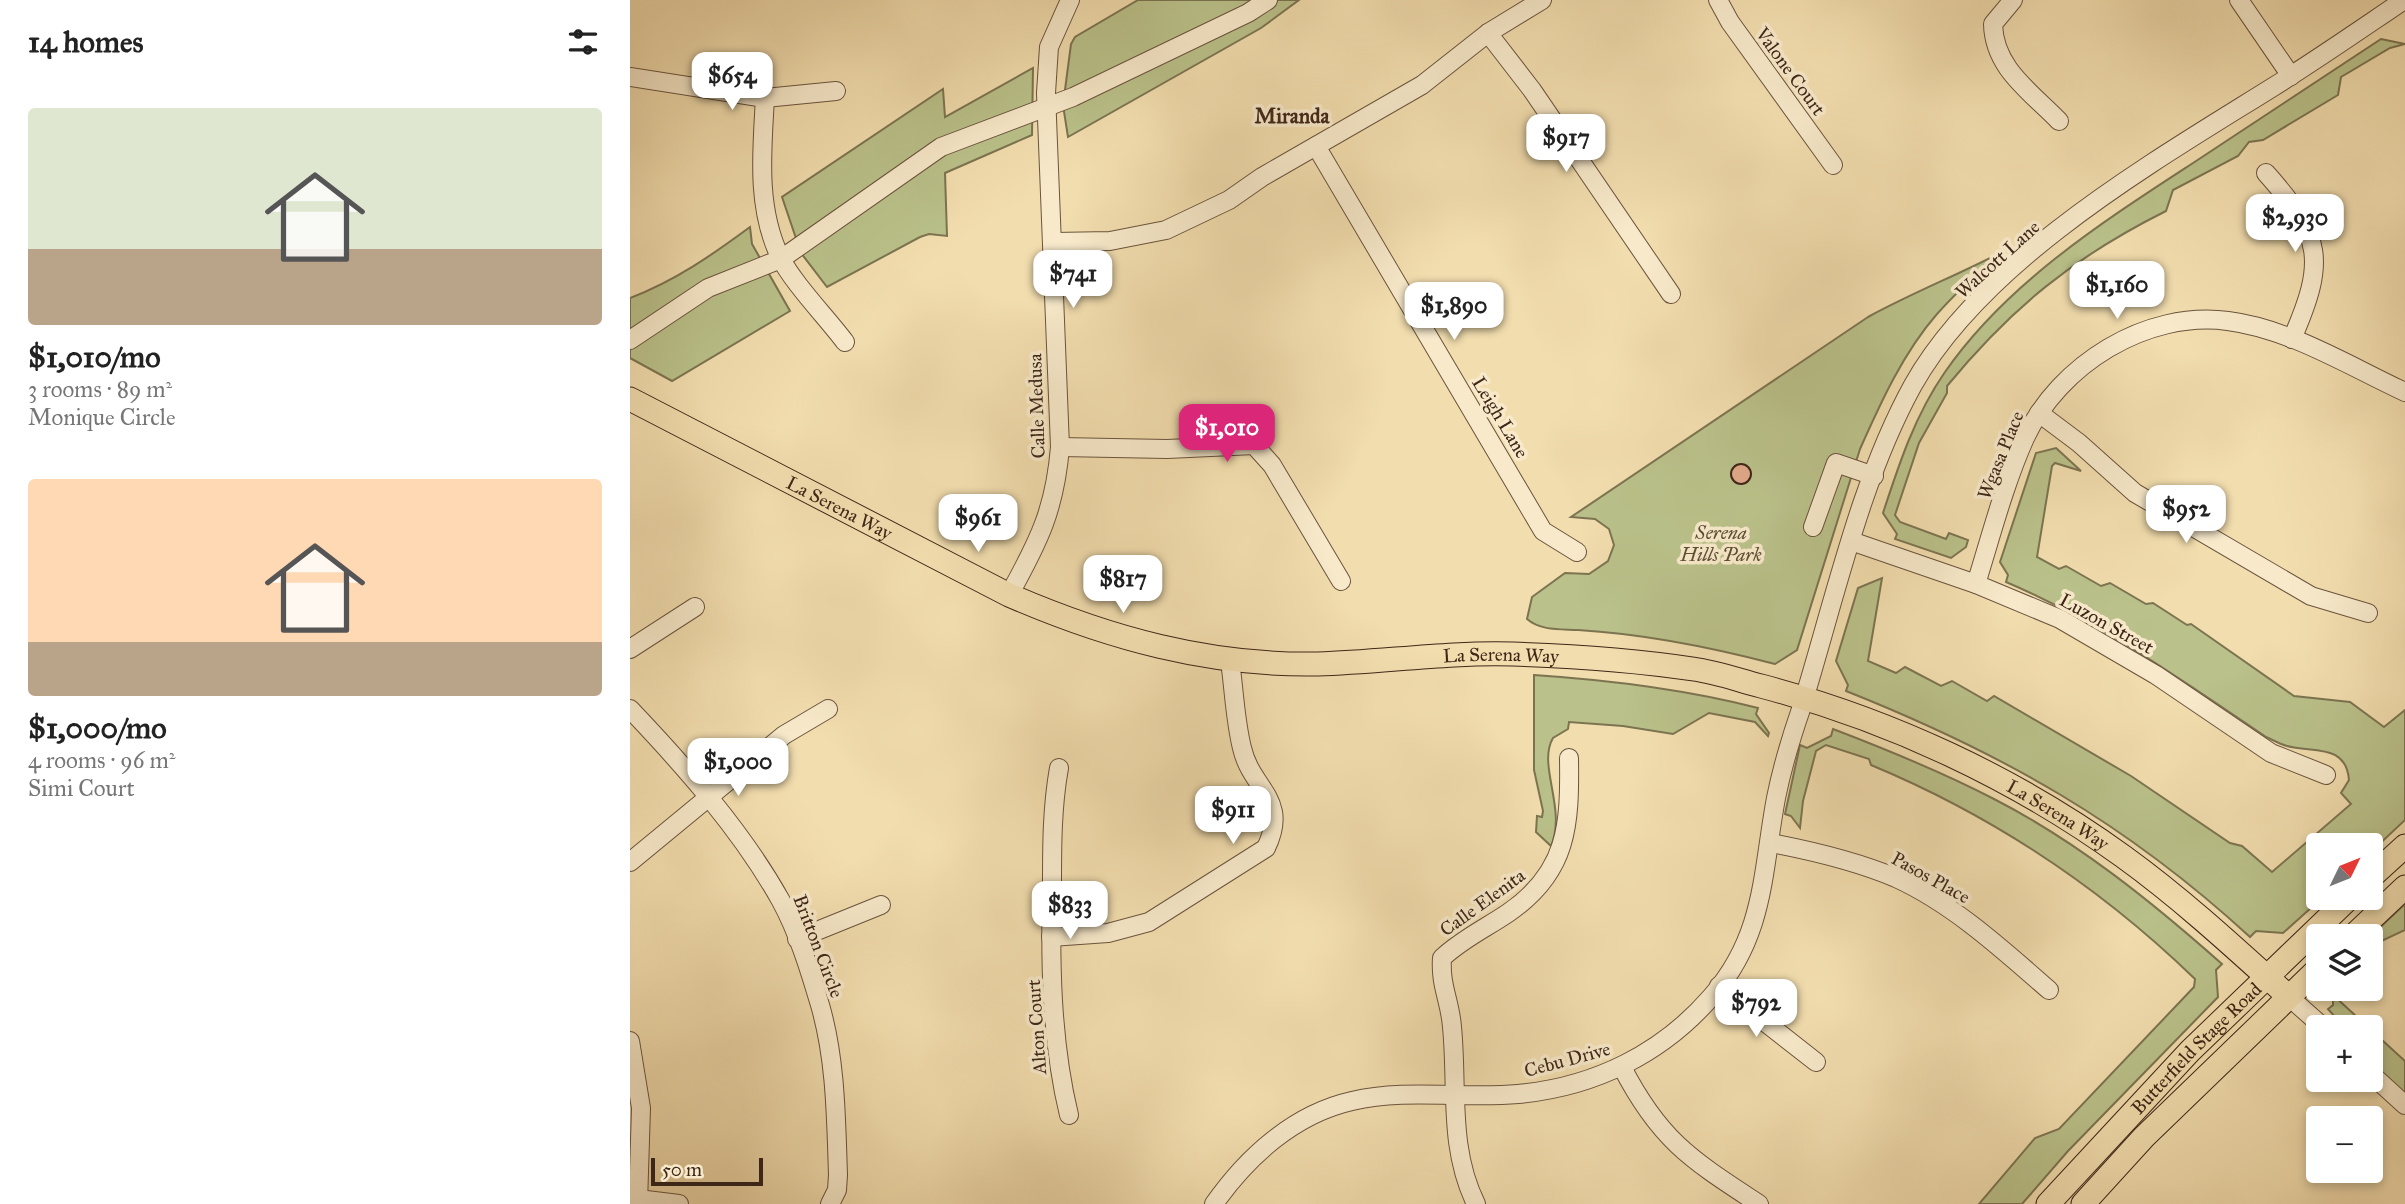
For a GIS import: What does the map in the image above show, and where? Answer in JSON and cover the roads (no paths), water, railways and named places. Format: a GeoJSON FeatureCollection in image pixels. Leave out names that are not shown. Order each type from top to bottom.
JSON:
{"type":"FeatureCollection","features":[{"type":"Feature","properties":{"kind":"main road","name":"La Serena Way"},"geometry":{"type":"LineString","coordinates":[[631,403],[1009,595],[1061,618],[1114,636],[1230,661],[1317,664],[1510,654],[1605,659],[1697,669],[1804,697],[1922,741],[1997,778],[2067,819],[2173,894],[2288,996]]}},
{"type":"Feature","properties":{"kind":"main road"},"geometry":{"type":"LineString","coordinates":[[2384,865],[2405,846]]}},
{"type":"Feature","properties":{"kind":"main road"},"geometry":{"type":"LineString","coordinates":[[2366,924],[2405,887]]}},
{"type":"Feature","properties":{"kind":"main road","name":"Butterfield Stage Road"},"geometry":{"type":"LineString","coordinates":[[2048,1204],[2138,1106],[2266,976],[2336,910]]}},
{"type":"Feature","properties":{"kind":"main road","name":"Butterfield Stage Road"},"geometry":{"type":"LineString","coordinates":[[2083,1204],[2144,1137],[2306,980]]}},
{"type":"Feature","properties":{"kind":"street","name":"Calle Medusa"},"geometry":{"type":"LineString","coordinates":[[1009,595],[1034,552],[1052,507],[1060,447],[1048,104],[1049,47],[1070,0]]}},
{"type":"Feature","properties":{"kind":"street"},"geometry":{"type":"LineString","coordinates":[[630,340],[708,288],[781,259],[941,147],[1048,104],[1073,97],[1268,0]]}},
{"type":"Feature","properties":{"kind":"street"},"geometry":{"type":"LineString","coordinates":[[1054,242],[1110,241],[1166,230],[1229,200],[1422,85],[1488,33],[1542,0]]}},
{"type":"Feature","properties":{"kind":"street","name":"Valone Court"},"geometry":{"type":"LineString","coordinates":[[1718,0],[1730,22],[1833,165]]}},
{"type":"Feature","properties":{"kind":"street"},"geometry":{"type":"LineString","coordinates":[[2013,0],[1993,24],[1993,40],[2000,61],[2059,121]]}},
{"type":"Feature","properties":{"kind":"street"},"geometry":{"type":"LineString","coordinates":[[2239,0],[2291,76]]}},
{"type":"Feature","properties":{"kind":"street","name":"Walcott Lane"},"geometry":{"type":"LineString","coordinates":[[1804,697],[1851,541],[1874,476],[1913,385],[1940,343],[1993,286],[2091,207],[2182,144],[2404,1]]}},
{"type":"Feature","properties":{"kind":"street"},"geometry":{"type":"LineString","coordinates":[[1488,33],[1532,90],[1671,294]]}},
{"type":"Feature","properties":{"kind":"street"},"geometry":{"type":"LineString","coordinates":[[630,77],[765,98],[835,91]]}},
{"type":"Feature","properties":{"kind":"street"},"geometry":{"type":"LineString","coordinates":[[765,98],[762,185],[767,223],[781,259],[845,342]]}},
{"type":"Feature","properties":{"kind":"street","name":"Leigh Lane"},"geometry":{"type":"LineString","coordinates":[[1316,146],[1543,531],[1577,552]]}},
{"type":"Feature","properties":{"kind":"street"},"geometry":{"type":"LineString","coordinates":[[2266,173],[2294,205],[2309,229],[2315,254],[2307,305],[2292,339]]}},
{"type":"Feature","properties":{"kind":"street","name":"Wgasa Place"},"geometry":{"type":"LineString","coordinates":[[1976,584],[2013,467],[2039,413],[2072,377],[2107,348],[2163,324],[2227,320],[2292,339],[2405,392]]}},
{"type":"Feature","properties":{"kind":"street"},"geometry":{"type":"LineString","coordinates":[[2039,413],[2079,443],[2135,493],[2311,596],[2368,613]]}},
{"type":"Feature","properties":{"kind":"street"},"geometry":{"type":"LineString","coordinates":[[1060,447],[1167,449],[1254,445],[1272,465],[1341,581]]}},
{"type":"Feature","properties":{"kind":"street"},"geometry":{"type":"LineString","coordinates":[[1813,527],[1836,463],[1874,476]]}},
{"type":"Feature","properties":{"kind":"street","name":"Luzon Street"},"geometry":{"type":"LineString","coordinates":[[1851,541],[1976,584],[2060,619],[2103,642],[2271,753],[2326,775]]}},
{"type":"Feature","properties":{"kind":"street"},"geometry":{"type":"LineString","coordinates":[[630,649],[695,607]]}},
{"type":"Feature","properties":{"kind":"street"},"geometry":{"type":"LineString","coordinates":[[1051,937],[1108,933],[1149,922],[1266,848],[1276,828],[1272,807],[1242,750],[1230,661]]}},
{"type":"Feature","properties":{"kind":"street","name":"Cebu Drive"},"geometry":{"type":"LineString","coordinates":[[1214,1204],[1256,1153],[1317,1114],[1351,1101],[1453,1094],[1518,1094],[1563,1086],[1622,1067],[1680,1027],[1719,986],[1742,953],[1755,923],[1771,843],[1776,798],[1804,697]]}},
{"type":"Feature","properties":{"kind":"street","name":"Britton Circle"},"geometry":{"type":"LineString","coordinates":[[630,709],[708,798],[749,850],[782,902],[797,939],[821,1007],[831,1064],[838,1175],[837,1190],[830,1204]]}},
{"type":"Feature","properties":{"kind":"street"},"geometry":{"type":"LineString","coordinates":[[630,862],[784,735],[828,709]]}},
{"type":"Feature","properties":{"kind":"street","name":"Calle Elenita"},"geometry":{"type":"LineString","coordinates":[[1476,1204],[1460,1159],[1453,1094],[1452,1027],[1449,1005],[1440,981],[1442,958],[1456,945],[1508,913],[1538,890],[1557,862],[1566,835],[1569,758]]}},
{"type":"Feature","properties":{"kind":"street","name":"Alton Court"},"geometry":{"type":"LineString","coordinates":[[1059,768],[1053,802],[1051,937],[1059,1076],[1069,1115]]}},
{"type":"Feature","properties":{"kind":"street","name":"Pasos Place"},"geometry":{"type":"LineString","coordinates":[[1771,843],[1857,863],[1898,879],[1969,923],[2049,990]]}},
{"type":"Feature","properties":{"kind":"street"},"geometry":{"type":"LineString","coordinates":[[797,939],[881,905]]}},
{"type":"Feature","properties":{"kind":"street"},"geometry":{"type":"LineString","coordinates":[[1719,986],[1816,1062]]}},
{"type":"Feature","properties":{"kind":"street","name":"La Serena Way"},"geometry":{"type":"LineString","coordinates":[[2288,996],[2309,1015]]}},
{"type":"Feature","properties":{"kind":"street"},"geometry":{"type":"LineString","coordinates":[[630,1041],[641,1108],[638,1201],[679,1204]]}},
{"type":"Feature","properties":{"kind":"street"},"geometry":{"type":"LineString","coordinates":[[1622,1067],[1652,1119],[1674,1144],[1759,1204]]}},
{"type":"Feature","properties":{"kind":"street"},"geometry":{"type":"LineString","coordinates":[[2383,1085],[2405,1105]]}},
{"type":"Feature","properties":{"kind":"district","name":"Miranda"},"geometry":{"type":"Point","coordinates":[1292,116]}},
{"type":"Feature","properties":{"kind":"park label","name":"Serena Hills Park"},"geometry":{"type":"Point","coordinates":[1721,543]}}]}
